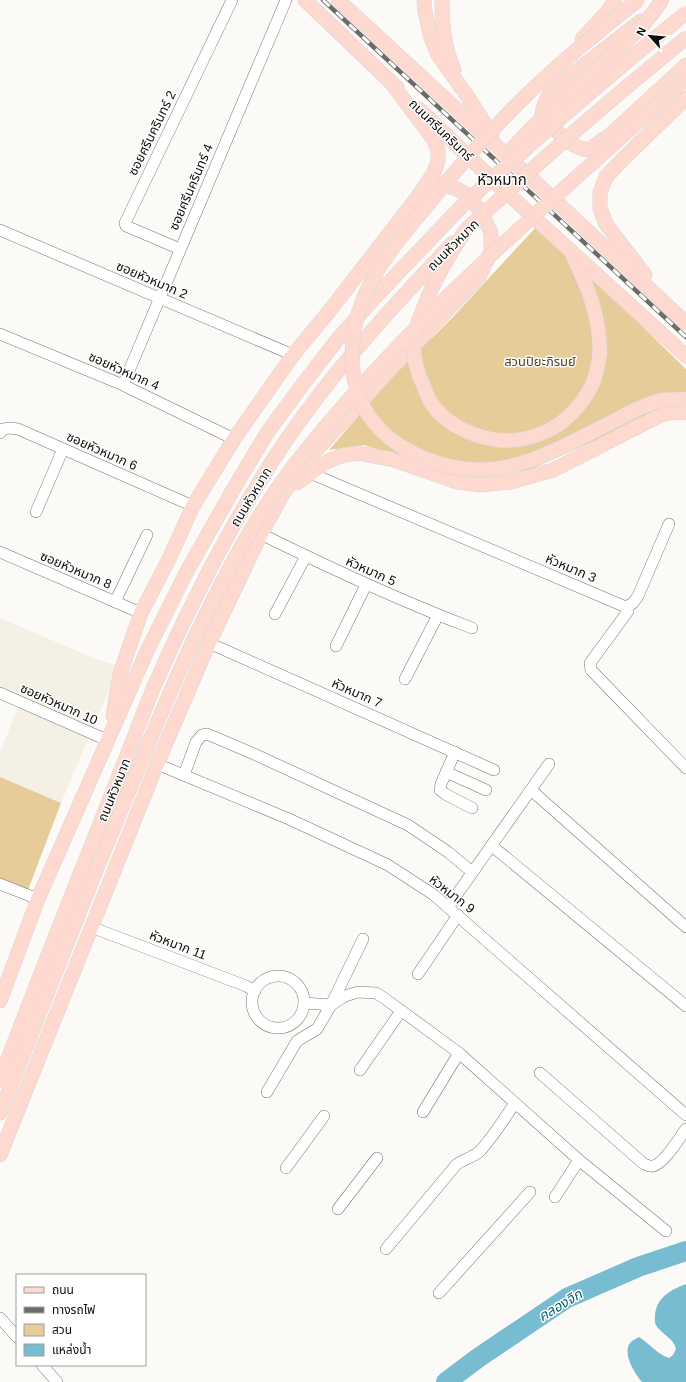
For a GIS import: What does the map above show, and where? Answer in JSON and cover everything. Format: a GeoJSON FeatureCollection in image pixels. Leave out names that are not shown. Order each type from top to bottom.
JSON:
{"type":"FeatureCollection","features":[{"type":"Feature","properties":{"kind":"main road","name":"ถนนศรีนครินทร์"},"geometry":{"type":"LineString","coordinates":[[305,0],[495,182],[686,356]]}},
{"type":"Feature","properties":{"kind":"main road","name":"ถนนศรีนครินทร์"},"geometry":{"type":"LineString","coordinates":[[338,0],[686,323]]}},
{"type":"Feature","properties":{"kind":"main road"},"geometry":{"type":"LineString","coordinates":[[424,0],[430,35],[438,55],[468,97],[502,151]]}},
{"type":"Feature","properties":{"kind":"main road"},"geometry":{"type":"LineString","coordinates":[[442,0],[444,41],[450,60],[468,97]]}},
{"type":"Feature","properties":{"kind":"main road"},"geometry":{"type":"LineString","coordinates":[[615,0],[594,27],[500,122],[457,169],[394,246],[372,278],[362,301],[356,323],[352,363],[354,381],[360,400],[370,417],[387,436],[404,448],[425,459],[445,466],[467,469],[487,470],[534,459],[562,447],[638,408],[660,401],[685,403]]}},
{"type":"Feature","properties":{"kind":"main road"},"geometry":{"type":"LineString","coordinates":[[545,78],[638,0]]}},
{"type":"Feature","properties":{"kind":"main road"},"geometry":{"type":"LineString","coordinates":[[461,207],[532,128],[630,37],[648,19],[662,0]]}},
{"type":"Feature","properties":{"kind":"main road"},"geometry":{"type":"LineString","coordinates":[[667,0],[552,90],[545,100],[542,115],[563,139],[579,148],[588,150],[610,135],[686,65]]}},
{"type":"Feature","properties":{"kind":"main road","name":"ถนนหัวหมาก"},"geometry":{"type":"LineString","coordinates":[[0,998],[38,899],[168,607],[208,532],[268,433],[328,352],[419,249],[461,207],[526,147],[686,13]]}},
{"type":"Feature","properties":{"kind":"main road","name":"ถนนหัวหมาก"},"geometry":{"type":"LineString","coordinates":[[0,1080],[40,974],[153,690],[180,630],[226,540],[280,449],[317,398],[358,347],[404,295],[465,231],[525,176],[686,38]]}},
{"type":"Feature","properties":{"kind":"main road"},"geometry":{"type":"LineString","coordinates":[[0,1113],[95,873],[186,656],[257,519],[298,460],[334,416],[401,342],[471,273],[670,95],[686,77]]}},
{"type":"Feature","properties":{"kind":"main road"},"geometry":{"type":"LineString","coordinates":[[109,737],[120,674],[141,613],[169,559],[193,506],[234,439],[293,356],[419,195],[434,172],[438,161],[438,150],[434,140],[390,81]]}},
{"type":"Feature","properties":{"kind":"main road"},"geometry":{"type":"LineString","coordinates":[[671,309],[606,224],[600,208],[600,193],[606,178],[621,161],[686,98]]}},
{"type":"Feature","properties":{"kind":"main road"},"geometry":{"type":"LineString","coordinates":[[0,1155],[157,764],[209,643],[261,534],[284,492],[315,452],[387,373],[479,277],[491,251],[491,233],[482,213],[469,196],[457,189],[441,184],[419,195]]}},
{"type":"Feature","properties":{"kind":"main road"},"geometry":{"type":"LineString","coordinates":[[465,231],[434,282],[426,299],[414,336],[413,350],[418,375],[431,403],[446,419],[470,433],[482,438],[497,441],[531,438],[548,431],[572,414],[592,386],[597,372],[600,352],[600,332],[595,310],[587,287],[570,250]]}},
{"type":"Feature","properties":{"kind":"main road"},"geometry":{"type":"LineString","coordinates":[[284,492],[328,461],[343,455],[358,453],[391,459],[457,482],[481,485],[510,482],[552,470],[657,417],[668,413],[685,403]]}},
{"type":"Feature","properties":{"kind":"street","name":"ซอยศรีนครินทร์ 2"},"geometry":{"type":"LineString","coordinates":[[180,248],[126,226],[125,223],[232,0]]}},
{"type":"Feature","properties":{"kind":"street","name":"ซอยศรีนครินทร์ 4"},"geometry":{"type":"LineString","coordinates":[[123,385],[286,0]]}},
{"type":"Feature","properties":{"kind":"street","name":"ซอยหัวหมาก 2"},"geometry":{"type":"LineString","coordinates":[[0,230],[293,356]]}},
{"type":"Feature","properties":{"kind":"street","name":"ซอยหัวหมาก 4"},"geometry":{"type":"LineString","coordinates":[[0,334],[123,385],[234,439]]}},
{"type":"Feature","properties":{"kind":"street","name":"ซอยหัวหมาก 6"},"geometry":{"type":"LineString","coordinates":[[0,433],[3,429],[18,429],[193,506]]}},
{"type":"Feature","properties":{"kind":"street"},"geometry":{"type":"LineString","coordinates":[[36,512],[63,449]]}},
{"type":"Feature","properties":{"kind":"street","name":"หัวหมาก 3"},"geometry":{"type":"LineString","coordinates":[[310,473],[626,607]]}},
{"type":"Feature","properties":{"kind":"street"},"geometry":{"type":"LineString","coordinates":[[669,524],[638,596],[633,604],[626,607],[628,611],[590,663],[591,670],[686,768]]}},
{"type":"Feature","properties":{"kind":"street"},"geometry":{"type":"LineString","coordinates":[[115,602],[147,534]]}},
{"type":"Feature","properties":{"kind":"street","name":"หัวหมาก 5"},"geometry":{"type":"LineString","coordinates":[[261,534],[366,584],[472,628]]}},
{"type":"Feature","properties":{"kind":"street","name":"ซอยหัวหมาก 8"},"geometry":{"type":"LineString","coordinates":[[0,552],[141,613]]}},
{"type":"Feature","properties":{"kind":"street"},"geometry":{"type":"LineString","coordinates":[[275,614],[306,556]]}},
{"type":"Feature","properties":{"kind":"street"},"geometry":{"type":"LineString","coordinates":[[336,646],[366,584]]}},
{"type":"Feature","properties":{"kind":"street"},"geometry":{"type":"LineString","coordinates":[[405,679],[438,615]]}},
{"type":"Feature","properties":{"kind":"street","name":"หัวหมาก 7"},"geometry":{"type":"LineString","coordinates":[[209,643],[494,770]]}},
{"type":"Feature","properties":{"kind":"street","name":"ซอยหัวหมาก 10"},"geometry":{"type":"LineString","coordinates":[[0,693],[109,737]]}},
{"type":"Feature","properties":{"kind":"street"},"geometry":{"type":"LineString","coordinates":[[184,775],[196,742],[202,735],[208,734],[408,825],[448,852],[472,872]]}},
{"type":"Feature","properties":{"kind":"street"},"geometry":{"type":"LineString","coordinates":[[455,752],[441,784],[440,790],[472,808]]}},
{"type":"Feature","properties":{"kind":"street","name":"หัวหมาก 9"},"geometry":{"type":"LineString","coordinates":[[157,764],[289,819],[388,865],[434,895],[686,1115]]}},
{"type":"Feature","properties":{"kind":"street"},"geometry":{"type":"LineString","coordinates":[[448,907],[550,764]]}},
{"type":"Feature","properties":{"kind":"street"},"geometry":{"type":"LineString","coordinates":[[446,772],[486,790]]}},
{"type":"Feature","properties":{"kind":"street"},"geometry":{"type":"LineString","coordinates":[[531,790],[686,927]]}},
{"type":"Feature","properties":{"kind":"street"},"geometry":{"type":"LineString","coordinates":[[492,846],[686,1006]]}},
{"type":"Feature","properties":{"kind":"street"},"geometry":{"type":"LineString","coordinates":[[0,884],[38,899]]}},
{"type":"Feature","properties":{"kind":"street"},"geometry":{"type":"LineString","coordinates":[[418,974],[458,915]]}},
{"type":"Feature","properties":{"kind":"street","name":"หัวหมาก 11"},"geometry":{"type":"LineString","coordinates":[[91,927],[136,943],[255,991]]}},
{"type":"Feature","properties":{"kind":"street"},"geometry":{"type":"LineString","coordinates":[[267,1092],[297,1041],[317,1029],[331,1005],[362,939]]}},
{"type":"Feature","properties":{"kind":"street"},"geometry":{"type":"LineString","coordinates":[[275,976],[284,976],[292,980],[298,986],[303,993],[304,1003],[300,1015],[292,1024],[276,1028],[261,1022],[256,1015],[252,999],[260,984],[275,976]]}},
{"type":"Feature","properties":{"kind":"street"},"geometry":{"type":"LineString","coordinates":[[304,1003],[331,1005],[345,996],[358,992],[376,993],[459,1053],[579,1160],[666,1231]]}},
{"type":"Feature","properties":{"kind":"street"},"geometry":{"type":"LineString","coordinates":[[360,1070],[401,1010]]}},
{"type":"Feature","properties":{"kind":"street"},"geometry":{"type":"LineString","coordinates":[[423,1112],[459,1053]]}},
{"type":"Feature","properties":{"kind":"street"},"geometry":{"type":"LineString","coordinates":[[540,1074],[644,1164],[649,1166],[655,1166],[663,1159],[686,1129]]}},
{"type":"Feature","properties":{"kind":"street"},"geometry":{"type":"LineString","coordinates":[[386,1249],[456,1165],[462,1160],[469,1159],[479,1152],[515,1103]]}},
{"type":"Feature","properties":{"kind":"street"},"geometry":{"type":"LineString","coordinates":[[286,1168],[324,1116]]}},
{"type":"Feature","properties":{"kind":"street"},"geometry":{"type":"LineString","coordinates":[[338,1209],[377,1158]]}},
{"type":"Feature","properties":{"kind":"street"},"geometry":{"type":"LineString","coordinates":[[555,1196],[579,1160]]}},
{"type":"Feature","properties":{"kind":"street"},"geometry":{"type":"LineString","coordinates":[[439,1293],[530,1192]]}},
{"type":"Feature","properties":{"kind":"street"},"geometry":{"type":"LineString","coordinates":[[0,1318],[16,1336]]}},
{"type":"Feature","properties":{"kind":"street"},"geometry":{"type":"LineString","coordinates":[[43,1366],[57,1382]]}},
{"type":"Feature","properties":{"kind":"shaded area"},"geometry":{"type":"Polygon","coordinates":[[[0,618],[96,659],[119,666],[61,803],[0,777],[0,753],[16,712],[24,697],[0,687],[0,618]]]}},
{"type":"Feature","properties":{"kind":"green space","name":"สวนปิยะภิรมย์"},"geometry":{"type":"Polygon","coordinates":[[[538,225],[686,369],[686,406],[636,419],[596,440],[529,470],[474,477],[418,462],[364,445],[329,450],[391,378],[452,318],[538,225]]]}},
{"type":"Feature","properties":{"kind":"green space"},"geometry":{"type":"Polygon","coordinates":[[[0,777],[61,803],[28,890],[0,879],[0,777]]]}},
{"type":"Feature","properties":{"kind":"water"},"geometry":{"type":"Polygon","coordinates":[[[686,1284],[686,1382],[642,1382],[630,1363],[628,1357],[628,1346],[632,1341],[639,1337],[665,1356],[669,1358],[673,1355],[676,1349],[675,1345],[655,1324],[656,1310],[658,1304],[669,1292],[686,1284]]]}},
{"type":"Feature","properties":{"kind":"waterway","name":"คลองจิก"},"geometry":{"type":"LineString","coordinates":[[446,1382],[478,1358],[567,1298],[638,1267],[686,1251]]}},
{"type":"Feature","properties":{"kind":"railway"},"geometry":{"type":"LineString","coordinates":[[323,0],[686,337]]}},
{"type":"Feature","properties":{"kind":"district","name":"หัวหมาก"},"geometry":{"type":"Point","coordinates":[502,179]}}]}
